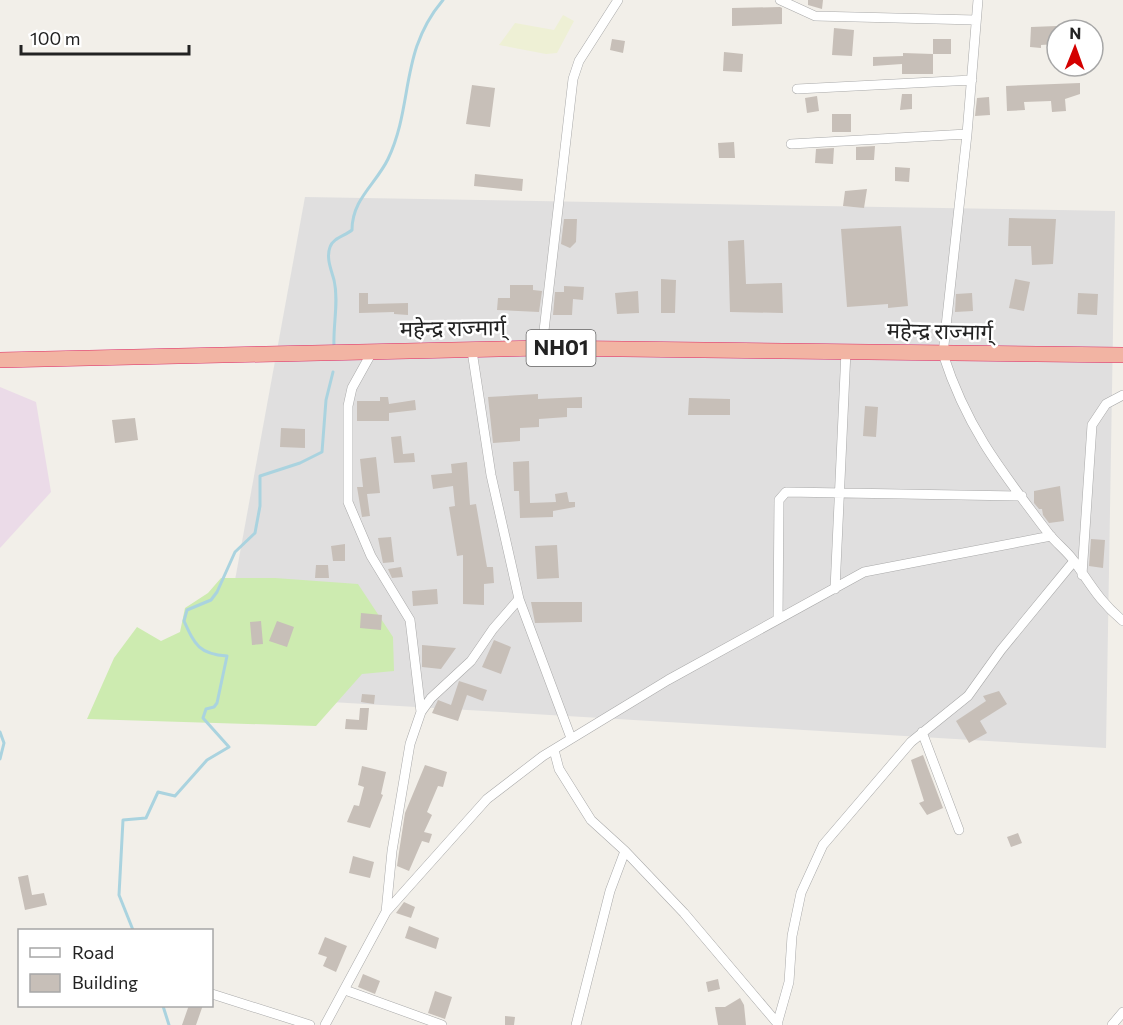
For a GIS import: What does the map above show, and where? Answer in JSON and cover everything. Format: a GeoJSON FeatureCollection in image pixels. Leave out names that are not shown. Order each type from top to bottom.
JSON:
{"type":"FeatureCollection","features":[{"type":"Feature","properties":{"kind":"highway","name":"महेन्द्र राज्मार्ग्"},"geometry":{"type":"LineString","coordinates":[[0,360],[542,348],[1123,355]]}},
{"type":"Feature","properties":{"kind":"street"},"geometry":{"type":"LineString","coordinates":[[542,348],[573,79],[579,61],[618,0]]}},
{"type":"Feature","properties":{"kind":"street"},"geometry":{"type":"LineString","coordinates":[[780,0],[815,16],[976,20]]}},
{"type":"Feature","properties":{"kind":"street"},"geometry":{"type":"LineString","coordinates":[[978,0],[967,134],[943,354],[953,386],[973,428],[992,460],[1051,536],[1074,561],[1102,603],[1123,621]]}},
{"type":"Feature","properties":{"kind":"street"},"geometry":{"type":"LineString","coordinates":[[797,89],[972,80]]}},
{"type":"Feature","properties":{"kind":"street"},"geometry":{"type":"LineString","coordinates":[[791,144],[967,134]]}},
{"type":"Feature","properties":{"kind":"street"},"geometry":{"type":"LineString","coordinates":[[472,351],[491,475],[519,599],[571,738]]}},
{"type":"Feature","properties":{"kind":"street"},"geometry":{"type":"LineString","coordinates":[[835,589],[846,351]]}},
{"type":"Feature","properties":{"kind":"street"},"geometry":{"type":"LineString","coordinates":[[372,352],[352,388],[348,406],[348,502],[371,556],[410,620],[421,712]]}},
{"type":"Feature","properties":{"kind":"street"},"geometry":{"type":"LineString","coordinates":[[1082,576],[1092,425],[1106,404],[1123,395]]}},
{"type":"Feature","properties":{"kind":"street"},"geometry":{"type":"LineString","coordinates":[[778,619],[782,495],[786,492],[1022,496]]}},
{"type":"Feature","properties":{"kind":"street"},"geometry":{"type":"LineString","coordinates":[[325,1025],[386,912],[487,799],[571,738],[668,680],[864,572],[1051,536]]}},
{"type":"Feature","properties":{"kind":"street"},"geometry":{"type":"LineString","coordinates":[[778,1023],[789,981],[792,936],[801,893],[823,845],[921,732],[968,696],[1001,650],[1074,561]]}},
{"type":"Feature","properties":{"kind":"street"},"geometry":{"type":"LineString","coordinates":[[386,912],[392,851],[410,744],[421,712],[431,698],[471,661],[493,629],[519,599]]}},
{"type":"Feature","properties":{"kind":"street"},"geometry":{"type":"LineString","coordinates":[[921,732],[959,830]]}},
{"type":"Feature","properties":{"kind":"street"},"geometry":{"type":"LineString","coordinates":[[554,750],[559,769],[591,820],[625,851],[684,912],[778,1023]]}},
{"type":"Feature","properties":{"kind":"street"},"geometry":{"type":"LineString","coordinates":[[576,1025],[610,891],[625,851]]}},
{"type":"Feature","properties":{"kind":"street"},"geometry":{"type":"LineString","coordinates":[[345,990],[442,1025]]}},
{"type":"Feature","properties":{"kind":"street"},"geometry":{"type":"LineString","coordinates":[[213,994],[310,1025]]}},
{"type":"Feature","properties":{"kind":"street"},"geometry":{"type":"LineString","coordinates":[[1112,1025],[1123,1012]]}},
{"type":"Feature","properties":{"kind":"shaded area"},"geometry":{"type":"Polygon","coordinates":[[[305,197],[1115,211],[1106,748],[214,695],[305,197]]]}},
{"type":"Feature","properties":{"kind":"shaded area"},"geometry":{"type":"Polygon","coordinates":[[[0,387],[36,402],[51,492],[0,548],[0,387]]]}},
{"type":"Feature","properties":{"kind":"green space"},"geometry":{"type":"Polygon","coordinates":[[[563,15],[574,21],[557,53],[546,54],[499,45],[515,23],[554,30],[563,15]]]}},
{"type":"Feature","properties":{"kind":"green space"},"geometry":{"type":"Polygon","coordinates":[[[221,578],[275,578],[358,584],[393,637],[394,671],[362,674],[316,726],[87,719],[114,658],[137,627],[161,641],[180,632],[185,608],[208,593],[221,578]]]}},
{"type":"Feature","properties":{"kind":"building"},"geometry":{"type":"Polygon","coordinates":[[[808,0],[823,0],[822,9],[808,5],[808,0]]]}},
{"type":"Feature","properties":{"kind":"building"},"geometry":{"type":"Polygon","coordinates":[[[732,8],[782,8],[782,24],[732,26],[732,8]]]}},
{"type":"Feature","properties":{"kind":"building"},"geometry":{"type":"Polygon","coordinates":[[[1045,26],[1045,45],[1041,45],[1041,48],[1030,47],[1031,27],[1045,26]]]}},
{"type":"Feature","properties":{"kind":"building"},"geometry":{"type":"Polygon","coordinates":[[[834,28],[854,30],[852,56],[832,55],[834,28]]]}},
{"type":"Feature","properties":{"kind":"building"},"geometry":{"type":"Polygon","coordinates":[[[612,39],[625,41],[623,53],[610,50],[612,39]]]}},
{"type":"Feature","properties":{"kind":"building"},"geometry":{"type":"Polygon","coordinates":[[[933,39],[951,39],[951,54],[933,54],[933,39]]]}},
{"type":"Feature","properties":{"kind":"building"},"geometry":{"type":"Polygon","coordinates":[[[724,52],[743,54],[742,72],[723,71],[724,52]]]}},
{"type":"Feature","properties":{"kind":"building"},"geometry":{"type":"Polygon","coordinates":[[[903,53],[933,54],[933,74],[902,74],[902,64],[873,66],[873,57],[903,56],[903,53]]]}},
{"type":"Feature","properties":{"kind":"building"},"geometry":{"type":"Polygon","coordinates":[[[1080,83],[1080,94],[1065,99],[1066,111],[1052,112],[1051,101],[1024,102],[1025,110],[1007,111],[1006,86],[1080,83]]]}},
{"type":"Feature","properties":{"kind":"building"},"geometry":{"type":"Polygon","coordinates":[[[472,85],[495,88],[490,127],[466,124],[472,85]]]}},
{"type":"Feature","properties":{"kind":"building"},"geometry":{"type":"Polygon","coordinates":[[[902,94],[912,94],[912,109],[900,110],[902,94]]]}},
{"type":"Feature","properties":{"kind":"building"},"geometry":{"type":"Polygon","coordinates":[[[817,96],[819,111],[807,113],[805,98],[817,96]]]}},
{"type":"Feature","properties":{"kind":"building"},"geometry":{"type":"Polygon","coordinates":[[[989,97],[990,115],[975,116],[977,98],[989,97]]]}},
{"type":"Feature","properties":{"kind":"building"},"geometry":{"type":"Polygon","coordinates":[[[832,114],[851,114],[851,132],[832,132],[832,114]]]}},
{"type":"Feature","properties":{"kind":"building"},"geometry":{"type":"Polygon","coordinates":[[[734,142],[735,158],[719,158],[718,143],[734,142]]]}},
{"type":"Feature","properties":{"kind":"building"},"geometry":{"type":"Polygon","coordinates":[[[875,146],[874,160],[856,160],[856,147],[875,146]]]}},
{"type":"Feature","properties":{"kind":"building"},"geometry":{"type":"Polygon","coordinates":[[[834,148],[833,164],[815,163],[816,149],[834,148]]]}},
{"type":"Feature","properties":{"kind":"building"},"geometry":{"type":"Polygon","coordinates":[[[895,167],[910,168],[909,182],[895,181],[895,167]]]}},
{"type":"Feature","properties":{"kind":"building"},"geometry":{"type":"Polygon","coordinates":[[[475,174],[523,179],[522,191],[474,186],[475,174]]]}},
{"type":"Feature","properties":{"kind":"building"},"geometry":{"type":"Polygon","coordinates":[[[867,189],[864,208],[843,206],[845,191],[867,189]]]}},
{"type":"Feature","properties":{"kind":"building"},"geometry":{"type":"Polygon","coordinates":[[[1009,218],[1056,219],[1053,264],[1032,265],[1031,246],[1008,246],[1009,218]]]}},
{"type":"Feature","properties":{"kind":"building"},"geometry":{"type":"Polygon","coordinates":[[[564,219],[577,219],[576,242],[570,248],[561,244],[564,219]]]}},
{"type":"Feature","properties":{"kind":"building"},"geometry":{"type":"Polygon","coordinates":[[[901,226],[908,306],[888,308],[888,304],[847,307],[841,229],[901,226]]]}},
{"type":"Feature","properties":{"kind":"building"},"geometry":{"type":"Polygon","coordinates":[[[744,240],[746,284],[782,283],[783,313],[730,312],[728,241],[744,240]]]}},
{"type":"Feature","properties":{"kind":"building"},"geometry":{"type":"Polygon","coordinates":[[[661,279],[676,280],[675,313],[661,313],[661,279]]]}},
{"type":"Feature","properties":{"kind":"building"},"geometry":{"type":"Polygon","coordinates":[[[1015,279],[1030,282],[1024,311],[1009,308],[1015,279]]]}},
{"type":"Feature","properties":{"kind":"building"},"geometry":{"type":"Polygon","coordinates":[[[510,285],[533,285],[533,290],[542,291],[539,312],[497,310],[498,298],[510,298],[510,285]]]}},
{"type":"Feature","properties":{"kind":"building"},"geometry":{"type":"Polygon","coordinates":[[[564,286],[584,287],[583,300],[573,299],[572,315],[553,315],[555,292],[564,292],[564,286]]]}},
{"type":"Feature","properties":{"kind":"building"},"geometry":{"type":"Polygon","coordinates":[[[638,291],[639,313],[617,314],[615,293],[638,291]]]}},
{"type":"Feature","properties":{"kind":"building"},"geometry":{"type":"Polygon","coordinates":[[[359,293],[368,293],[368,304],[408,303],[408,315],[394,314],[394,312],[359,313],[359,293]]]}},
{"type":"Feature","properties":{"kind":"building"},"geometry":{"type":"Polygon","coordinates":[[[972,293],[973,311],[955,312],[956,294],[972,293]]]}},
{"type":"Feature","properties":{"kind":"building"},"geometry":{"type":"Polygon","coordinates":[[[1078,293],[1098,294],[1097,315],[1077,314],[1078,293]]]}},
{"type":"Feature","properties":{"kind":"building"},"geometry":{"type":"Polygon","coordinates":[[[538,394],[538,399],[582,397],[582,408],[567,408],[567,417],[539,419],[539,427],[520,428],[520,441],[493,443],[488,397],[538,394]]]}},
{"type":"Feature","properties":{"kind":"building"},"geometry":{"type":"Polygon","coordinates":[[[380,397],[388,397],[389,404],[415,400],[416,410],[389,413],[389,421],[357,421],[357,401],[380,401],[380,397]]]}},
{"type":"Feature","properties":{"kind":"building"},"geometry":{"type":"Polygon","coordinates":[[[689,398],[730,399],[730,415],[688,415],[689,398]]]}},
{"type":"Feature","properties":{"kind":"building"},"geometry":{"type":"Polygon","coordinates":[[[865,406],[878,407],[876,437],[863,436],[865,406]]]}},
{"type":"Feature","properties":{"kind":"building"},"geometry":{"type":"Polygon","coordinates":[[[135,418],[138,440],[115,443],[112,420],[135,418]]]}},
{"type":"Feature","properties":{"kind":"building"},"geometry":{"type":"Polygon","coordinates":[[[281,428],[305,429],[305,448],[280,447],[281,428]]]}},
{"type":"Feature","properties":{"kind":"building"},"geometry":{"type":"Polygon","coordinates":[[[401,436],[403,454],[414,453],[415,462],[394,463],[391,437],[401,436]]]}},
{"type":"Feature","properties":{"kind":"building"},"geometry":{"type":"Polygon","coordinates":[[[376,457],[380,493],[367,494],[370,516],[362,517],[357,487],[363,487],[360,459],[376,457]]]}},
{"type":"Feature","properties":{"kind":"building"},"geometry":{"type":"Polygon","coordinates":[[[529,461],[530,503],[556,502],[555,494],[567,492],[569,502],[575,502],[575,507],[553,511],[553,517],[520,518],[519,491],[514,491],[513,462],[529,461]]]}},
{"type":"Feature","properties":{"kind":"building"},"geometry":{"type":"Polygon","coordinates":[[[467,462],[470,505],[476,504],[487,567],[493,567],[494,583],[484,584],[484,605],[463,604],[463,555],[457,556],[449,507],[455,506],[453,486],[433,489],[431,475],[452,473],[451,464],[467,462]]]}},
{"type":"Feature","properties":{"kind":"building"},"geometry":{"type":"Polygon","coordinates":[[[1060,486],[1064,521],[1049,523],[1042,509],[1034,503],[1034,491],[1060,486]]]}},
{"type":"Feature","properties":{"kind":"building"},"geometry":{"type":"Polygon","coordinates":[[[391,537],[394,562],[383,563],[378,538],[391,537]]]}},
{"type":"Feature","properties":{"kind":"building"},"geometry":{"type":"Polygon","coordinates":[[[1091,539],[1105,540],[1103,568],[1089,566],[1091,539]]]}},
{"type":"Feature","properties":{"kind":"building"},"geometry":{"type":"Polygon","coordinates":[[[345,544],[345,561],[333,561],[331,546],[345,544]]]}},
{"type":"Feature","properties":{"kind":"building"},"geometry":{"type":"Polygon","coordinates":[[[557,545],[559,578],[537,579],[535,546],[557,545]]]}},
{"type":"Feature","properties":{"kind":"building"},"geometry":{"type":"Polygon","coordinates":[[[316,565],[328,565],[329,578],[315,578],[316,565]]]}},
{"type":"Feature","properties":{"kind":"building"},"geometry":{"type":"Polygon","coordinates":[[[401,567],[403,577],[392,578],[388,569],[401,567]]]}},
{"type":"Feature","properties":{"kind":"building"},"geometry":{"type":"Polygon","coordinates":[[[437,589],[438,604],[413,606],[412,591],[437,589]]]}},
{"type":"Feature","properties":{"kind":"building"},"geometry":{"type":"Polygon","coordinates":[[[531,602],[582,602],[582,622],[535,623],[531,602]]]}},
{"type":"Feature","properties":{"kind":"building"},"geometry":{"type":"Polygon","coordinates":[[[361,613],[382,615],[381,630],[360,628],[361,613]]]}},
{"type":"Feature","properties":{"kind":"building"},"geometry":{"type":"Polygon","coordinates":[[[261,621],[263,644],[252,645],[250,622],[261,621]]]}},
{"type":"Feature","properties":{"kind":"building"},"geometry":{"type":"Polygon","coordinates":[[[277,621],[294,627],[287,647],[269,641],[277,621]]]}},
{"type":"Feature","properties":{"kind":"building"},"geometry":{"type":"Polygon","coordinates":[[[494,640],[511,647],[501,674],[482,667],[494,640]]]}},
{"type":"Feature","properties":{"kind":"building"},"geometry":{"type":"Polygon","coordinates":[[[422,645],[456,648],[441,669],[422,667],[422,645]]]}},
{"type":"Feature","properties":{"kind":"building"},"geometry":{"type":"Polygon","coordinates":[[[459,681],[487,690],[483,701],[467,695],[458,721],[432,713],[438,700],[451,705],[459,681]]]}},
{"type":"Feature","properties":{"kind":"building"},"geometry":{"type":"Polygon","coordinates":[[[999,691],[1007,704],[980,721],[987,733],[969,743],[956,721],[986,701],[983,696],[999,691]]]}},
{"type":"Feature","properties":{"kind":"building"},"geometry":{"type":"Polygon","coordinates":[[[362,694],[375,695],[374,704],[361,702],[362,694]]]}},
{"type":"Feature","properties":{"kind":"building"},"geometry":{"type":"Polygon","coordinates":[[[360,708],[369,708],[367,730],[345,729],[346,719],[359,720],[360,708]]]}},
{"type":"Feature","properties":{"kind":"building"},"geometry":{"type":"Polygon","coordinates":[[[923,755],[943,808],[927,815],[919,803],[924,801],[911,760],[923,755]]]}},
{"type":"Feature","properties":{"kind":"building"},"geometry":{"type":"Polygon","coordinates":[[[425,765],[447,772],[443,787],[438,786],[427,812],[432,815],[424,832],[432,834],[429,843],[422,841],[409,871],[397,866],[399,852],[405,813],[425,765]]]}},
{"type":"Feature","properties":{"kind":"building"},"geometry":{"type":"Polygon","coordinates":[[[362,766],[386,772],[381,794],[383,795],[370,828],[347,822],[354,805],[359,806],[364,787],[358,785],[362,766]]]}},
{"type":"Feature","properties":{"kind":"building"},"geometry":{"type":"Polygon","coordinates":[[[1018,833],[1022,843],[1011,847],[1007,837],[1018,833]]]}},
{"type":"Feature","properties":{"kind":"building"},"geometry":{"type":"Polygon","coordinates":[[[353,856],[374,862],[370,878],[349,873],[353,856]]]}},
{"type":"Feature","properties":{"kind":"building"},"geometry":{"type":"Polygon","coordinates":[[[28,875],[32,895],[44,893],[47,905],[25,910],[18,877],[28,875]]]}},
{"type":"Feature","properties":{"kind":"building"},"geometry":{"type":"Polygon","coordinates":[[[404,902],[415,907],[411,918],[396,913],[404,902]]]}},
{"type":"Feature","properties":{"kind":"building"},"geometry":{"type":"Polygon","coordinates":[[[409,926],[439,938],[436,949],[405,938],[409,926]]]}},
{"type":"Feature","properties":{"kind":"building"},"geometry":{"type":"Polygon","coordinates":[[[325,937],[347,946],[336,972],[323,966],[327,957],[318,954],[325,937]]]}},
{"type":"Feature","properties":{"kind":"building"},"geometry":{"type":"Polygon","coordinates":[[[363,974],[380,981],[375,994],[358,987],[363,974]]]}},
{"type":"Feature","properties":{"kind":"building"},"geometry":{"type":"Polygon","coordinates":[[[718,979],[720,989],[708,992],[706,982],[718,979]]]}},
{"type":"Feature","properties":{"kind":"building"},"geometry":{"type":"Polygon","coordinates":[[[435,991],[452,997],[445,1019],[428,1013],[435,991]]]}},
{"type":"Feature","properties":{"kind":"building"},"geometry":{"type":"Polygon","coordinates":[[[740,998],[744,1005],[746,1025],[718,1025],[715,1007],[725,1007],[740,998]]]}},
{"type":"Feature","properties":{"kind":"building"},"geometry":{"type":"Polygon","coordinates":[[[188,1007],[202,1007],[196,1025],[182,1025],[188,1007]]]}},
{"type":"Feature","properties":{"kind":"building"},"geometry":{"type":"Polygon","coordinates":[[[505,1016],[515,1017],[514,1025],[505,1025],[505,1016]]]}},
{"type":"Feature","properties":{"kind":"waterway"},"geometry":{"type":"LineString","coordinates":[[334,346],[336,296],[330,268],[330,247],[336,239],[352,230],[353,219],[360,201],[388,159],[396,139],[419,39],[443,0]]}},
{"type":"Feature","properties":{"kind":"waterway"},"geometry":{"type":"LineString","coordinates":[[133,929],[119,895],[123,820],[146,818],[158,792],[175,796],[207,760],[229,747],[203,718],[206,709],[214,707],[217,703],[227,656],[210,653],[199,647],[184,621],[187,610],[211,600],[235,552],[255,533],[260,506],[260,476],[300,463],[322,452],[326,400],[333,372]]}},
{"type":"Feature","properties":{"kind":"waterway"},"geometry":{"type":"LineString","coordinates":[[0,732],[4,743],[0,759]]}},
{"type":"Feature","properties":{"kind":"waterway"},"geometry":{"type":"LineString","coordinates":[[163,1007],[169,1025]]}}]}
